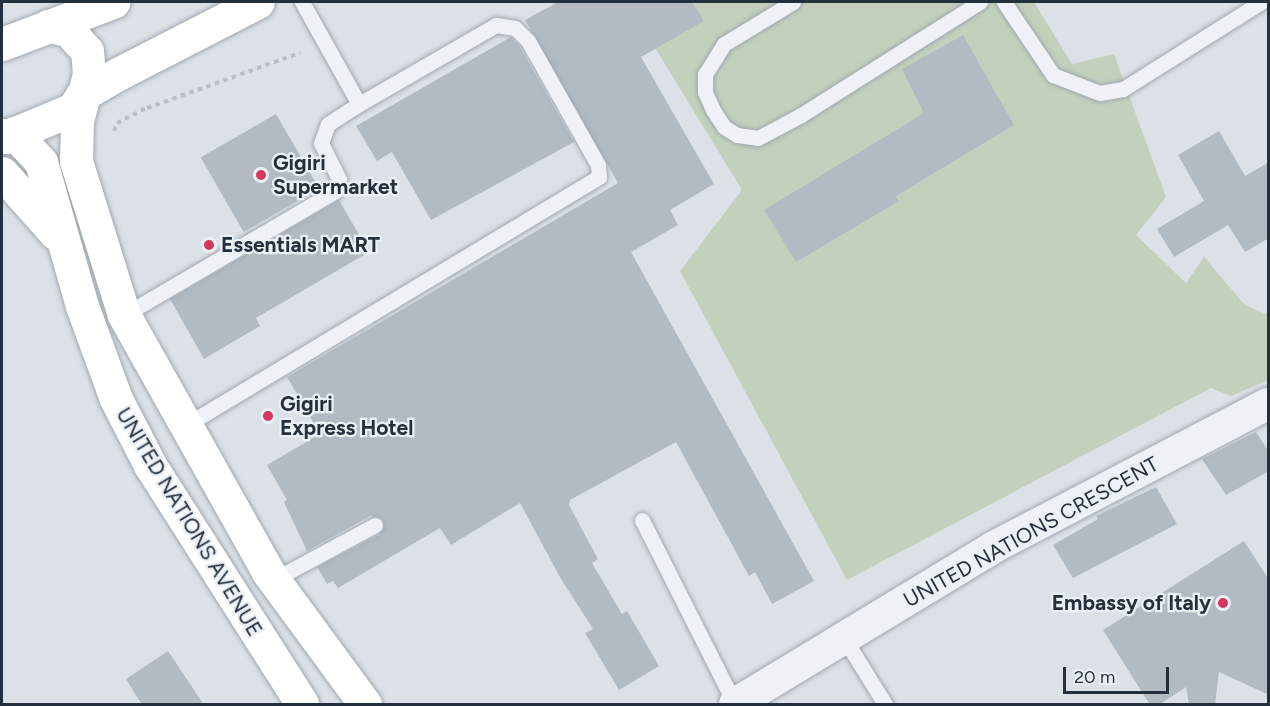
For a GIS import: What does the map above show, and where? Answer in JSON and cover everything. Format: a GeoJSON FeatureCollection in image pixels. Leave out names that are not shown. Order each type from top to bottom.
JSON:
{"type":"FeatureCollection","features":[{"type":"Feature","properties":{"kind":"street"},"geometry":{"type":"LineString","coordinates":[[2,44],[112,2]]}},
{"type":"Feature","properties":{"kind":"street"},"geometry":{"type":"LineString","coordinates":[[8,134],[73,109],[82,95],[254,3]]}},
{"type":"Feature","properties":{"kind":"street","name":"UNITED NATIONS AVENUE"},"geometry":{"type":"LineString","coordinates":[[48,26],[68,30],[79,38],[87,51],[89,74],[76,127],[82,188],[124,315],[273,580],[365,705]]}},
{"type":"Feature","properties":{"kind":"street","name":"UNITED NATIONS AVENUE"},"geometry":{"type":"LineString","coordinates":[[8,134],[41,162],[82,306],[126,418],[202,550],[302,705]]}},
{"type":"Feature","properties":{"kind":"street"},"geometry":{"type":"LineString","coordinates":[[2,173],[66,246]]}},
{"type":"Feature","properties":{"kind":"street","name":"UNITED NATIONS CRESCENT"},"geometry":{"type":"LineString","coordinates":[[735,705],[994,547],[1269,404]]}},
{"type":"Feature","properties":{"kind":"lane"},"geometry":{"type":"LineString","coordinates":[[302,2],[359,104]]}},
{"type":"Feature","properties":{"kind":"lane"},"geometry":{"type":"LineString","coordinates":[[793,2],[724,44],[705,74],[705,92],[712,110],[724,127],[737,135],[758,138],[801,115],[980,2]]}},
{"type":"Feature","properties":{"kind":"lane"},"geometry":{"type":"LineString","coordinates":[[1004,2],[1053,75],[1100,93],[1122,89],[1261,2]]}},
{"type":"Feature","properties":{"kind":"lane"},"geometry":{"type":"LineString","coordinates":[[124,315],[330,195],[339,179],[321,143],[328,124],[496,25],[505,24],[528,41],[598,165],[598,177],[186,426]]}},
{"type":"Feature","properties":{"kind":"lane"},"geometry":{"type":"LineString","coordinates":[[642,520],[735,705]]}},
{"type":"Feature","properties":{"kind":"lane"},"geometry":{"type":"LineString","coordinates":[[273,580],[375,525]]}},
{"type":"Feature","properties":{"kind":"lane"},"geometry":{"type":"LineString","coordinates":[[844,638],[885,705]]}},
{"type":"Feature","properties":{"kind":"path"},"geometry":{"type":"LineString","coordinates":[[109,143],[117,123],[147,108],[324,45]]}},
{"type":"Feature","properties":{"kind":"green space"},"geometry":{"type":"Polygon","coordinates":[[[627,2],[1034,2],[1072,64],[1114,54],[1166,197],[1136,235],[1186,283],[1204,257],[1245,305],[1268,315],[1268,380],[1231,396],[1211,388],[847,580],[680,271],[742,190],[627,2]]]}},
{"type":"Feature","properties":{"kind":"building"},"geometry":{"type":"Polygon","coordinates":[[[558,2],[692,2],[704,21],[641,57],[714,184],[670,210],[678,225],[631,252],[814,581],[772,604],[755,572],[749,576],[676,442],[570,500],[569,505],[598,559],[592,563],[622,614],[627,611],[659,666],[619,690],[585,633],[593,629],[561,579],[520,503],[451,545],[440,528],[338,588],[333,581],[327,584],[317,567],[380,534],[383,520],[370,516],[307,551],[284,502],[287,500],[267,465],[320,434],[287,377],[618,183],[525,20],[558,2]]]}},
{"type":"Feature","properties":{"kind":"building"},"geometry":{"type":"Polygon","coordinates":[[[963,35],[1014,125],[896,196],[899,201],[796,262],[764,210],[924,113],[902,69],[963,35]]]}},
{"type":"Feature","properties":{"kind":"building"},"geometry":{"type":"Polygon","coordinates":[[[511,37],[520,47],[574,142],[431,220],[392,152],[377,161],[356,126],[511,37]]]}},
{"type":"Feature","properties":{"kind":"building","name":"Gigiri Supermarket"},"geometry":{"type":"Polygon","coordinates":[[[276,114],[319,188],[244,232],[201,158],[276,114]]]}},
{"type":"Feature","properties":{"kind":"building"},"geometry":{"type":"Polygon","coordinates":[[[1219,131],[1245,176],[1269,162],[1269,238],[1245,252],[1228,225],[1174,257],[1157,229],[1204,201],[1178,155],[1219,131]]]}},
{"type":"Feature","properties":{"kind":"building"},"geometry":{"type":"Polygon","coordinates":[[[339,200],[369,252],[256,318],[260,326],[204,359],[170,299],[339,200]]]}},
{"type":"Feature","properties":{"kind":"building"},"geometry":{"type":"Polygon","coordinates":[[[1256,432],[1269,452],[1269,471],[1226,495],[1202,459],[1256,432]]]}},
{"type":"Feature","properties":{"kind":"building"},"geometry":{"type":"Polygon","coordinates":[[[1156,487],[1177,524],[1073,578],[1053,545],[1098,519],[1096,516],[1156,487]]]}},
{"type":"Feature","properties":{"kind":"building"},"geometry":{"type":"Polygon","coordinates":[[[1244,541],[1269,580],[1269,695],[1219,672],[1215,705],[1189,705],[1186,687],[1159,705],[1150,705],[1103,630],[1244,541]]]}},
{"type":"Feature","properties":{"kind":"building"},"geometry":{"type":"Polygon","coordinates":[[[168,651],[204,705],[142,705],[126,679],[168,651]]]}},
{"type":"Feature","properties":{"kind":"place","name":"Gigiri Supermarket"},"geometry":{"type":"Point","coordinates":[261,175]}},
{"type":"Feature","properties":{"kind":"place","name":"Essentials MART"},"geometry":{"type":"Point","coordinates":[209,245]}},
{"type":"Feature","properties":{"kind":"place","name":"Gigiri Express Hotel"},"geometry":{"type":"Point","coordinates":[268,416]}},
{"type":"Feature","properties":{"kind":"place","name":"Embassy of Italy"},"geometry":{"type":"Point","coordinates":[1223,603]}}]}
